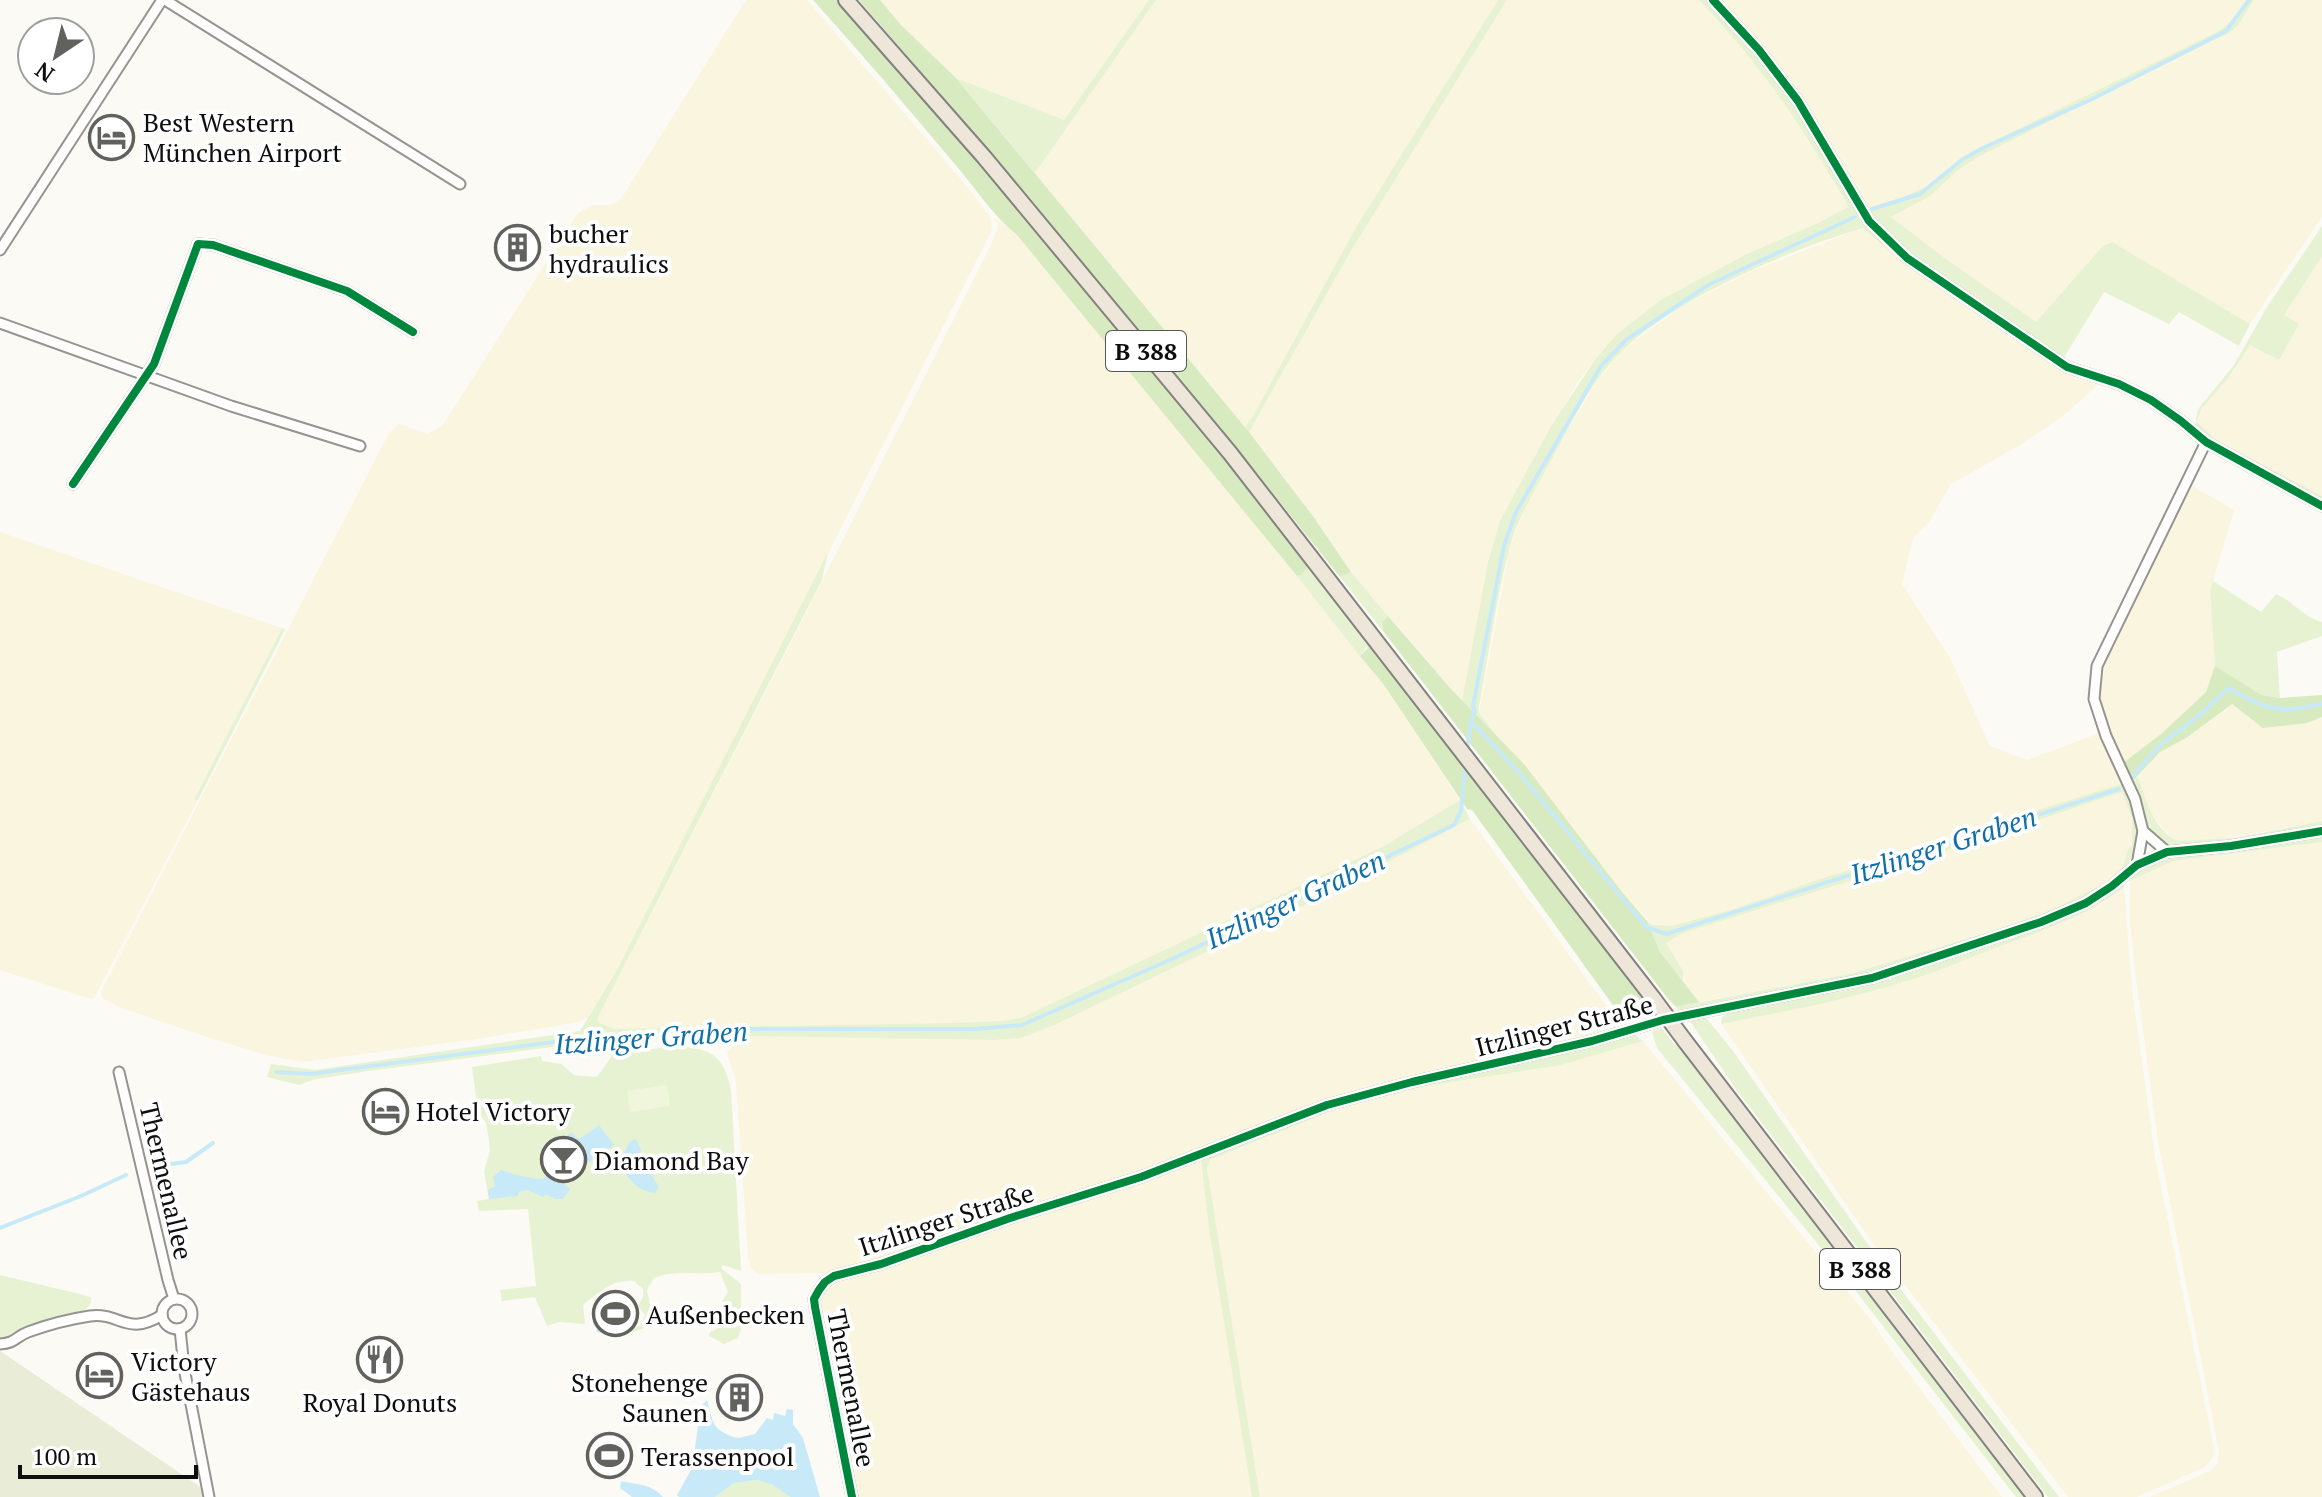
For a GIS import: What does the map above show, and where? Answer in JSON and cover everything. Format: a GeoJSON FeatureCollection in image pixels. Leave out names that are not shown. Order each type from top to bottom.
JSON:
{"type":"FeatureCollection","features":[{"type":"Feature","properties":{"kind":"main road","name":"B 388"},"geometry":{"type":"LineString","coordinates":[[846,0],[1110,306],[1230,453],[1434,712],[2035,1497]]}},
{"type":"Feature","properties":{"kind":"street"},"geometry":{"type":"LineString","coordinates":[[0,250],[164,0],[460,184]]}},
{"type":"Feature","properties":{"kind":"street"},"geometry":{"type":"LineString","coordinates":[[1713,0],[1759,50],[1798,101],[1863,213],[1890,243],[2041,352],[2067,367],[2119,384],[2151,400],[2206,442],[2322,506]]}},
{"type":"Feature","properties":{"kind":"street"},"geometry":{"type":"LineString","coordinates":[[73,484],[146,376],[159,350],[194,248],[203,243],[347,291],[413,332]]}},
{"type":"Feature","properties":{"kind":"street"},"geometry":{"type":"LineString","coordinates":[[0,323],[231,406],[360,446]]}},
{"type":"Feature","properties":{"kind":"street"},"geometry":{"type":"LineString","coordinates":[[2137,865],[2143,831],[2135,799],[2106,736],[2094,699],[2097,666],[2206,442]]}},
{"type":"Feature","properties":{"kind":"street"},"geometry":{"type":"LineString","coordinates":[[2143,831],[2167,852]]}},
{"type":"Feature","properties":{"kind":"street","name":"Itzlinger Straße"},"geometry":{"type":"LineString","coordinates":[[820,1287],[834,1276],[881,1264],[1010,1218],[1141,1177],[1299,1115],[1358,1096],[1535,1055],[1663,1020],[1872,978],[2041,922],[2086,903],[2137,865],[2167,852],[2231,846],[2322,831]]}},
{"type":"Feature","properties":{"kind":"street","name":"Thermenallee"},"geometry":{"type":"LineString","coordinates":[[119,1072],[174,1299]]}},
{"type":"Feature","properties":{"kind":"street","name":"Thermenallee"},"geometry":{"type":"LineString","coordinates":[[820,1287],[814,1299],[815,1307],[852,1497]]}},
{"type":"Feature","properties":{"kind":"street","name":"Thermenallee"},"geometry":{"type":"LineString","coordinates":[[162,1315],[164,1306],[174,1299],[186,1301],[192,1309],[192,1319],[180,1329],[184,1368],[209,1497]]}},
{"type":"Feature","properties":{"kind":"street"},"geometry":{"type":"LineString","coordinates":[[0,1344],[14,1343],[24,1333],[93,1316],[135,1326],[148,1324],[162,1315],[170,1327],[180,1329]]}},
{"type":"Feature","properties":{"kind":"shaded area"},"geometry":{"type":"Polygon","coordinates":[[[746,0],[807,0],[960,178],[990,216],[992,230],[619,966],[587,1018],[579,1022],[477,1039],[302,1062],[210,1038],[119,1007],[102,998],[101,992],[389,433],[399,424],[428,434],[443,425],[577,214],[593,205],[610,205],[621,199],[746,0]]]}},
{"type":"Feature","properties":{"kind":"shaded area"},"geometry":{"type":"Polygon","coordinates":[[[880,0],[1149,0],[1064,120],[956,78],[901,25],[880,0]]]}},
{"type":"Feature","properties":{"kind":"shaded area"},"geometry":{"type":"Polygon","coordinates":[[[1156,0],[1498,0],[1355,229],[1245,427],[1035,173],[1156,0]]]}},
{"type":"Feature","properties":{"kind":"shaded area"},"geometry":{"type":"Polygon","coordinates":[[[1507,0],[1699,0],[1738,41],[1777,91],[1848,207],[1747,254],[1662,299],[1617,334],[1579,380],[1500,521],[1488,562],[1462,701],[1354,576],[1249,432],[1352,249],[1507,0]]]}},
{"type":"Feature","properties":{"kind":"shaded area"},"geometry":{"type":"Polygon","coordinates":[[[1720,0],[2246,0],[2233,21],[2217,32],[1983,146],[1930,185],[1869,212],[1795,87],[1720,0]]]}},
{"type":"Feature","properties":{"kind":"shaded area"},"geometry":{"type":"Polygon","coordinates":[[[2254,0],[2322,0],[2322,217],[2250,324],[2112,243],[2103,247],[2036,322],[1891,217],[1930,196],[1958,170],[1980,156],[2220,38],[2239,24],[2254,0]]]}},
{"type":"Feature","properties":{"kind":"shaded area"},"geometry":{"type":"Polygon","coordinates":[[[995,218],[1017,235],[1243,508],[1384,685],[1460,800],[1384,846],[1023,1017],[949,1023],[614,1029],[600,1023],[597,1019],[991,245],[998,227],[995,218]]]}},
{"type":"Feature","properties":{"kind":"shaded area"},"geometry":{"type":"Polygon","coordinates":[[[1862,228],[1913,270],[2003,332],[2073,377],[2098,385],[2063,416],[2020,445],[1951,484],[1929,522],[1913,538],[1902,584],[1950,658],[1990,746],[2027,760],[2100,733],[2121,784],[1731,910],[1671,926],[1653,925],[1622,892],[1524,764],[1479,713],[1510,546],[1526,507],[1563,438],[1595,384],[1621,351],[1681,307],[1747,273],[1862,228]]]}},
{"type":"Feature","properties":{"kind":"shaded area"},"geometry":{"type":"Polygon","coordinates":[[[2322,256],[2322,496],[2216,440],[2196,421],[2202,408],[2233,372],[2250,344],[2280,360],[2283,316],[2322,256]]]}},
{"type":"Feature","properties":{"kind":"shaded area"},"geometry":{"type":"Polygon","coordinates":[[[2189,484],[2234,510],[2210,591],[2215,666],[2206,692],[2161,734],[2123,763],[2100,704],[2101,672],[2189,484]]]}},
{"type":"Feature","properties":{"kind":"shaded area"},"geometry":{"type":"Polygon","coordinates":[[[0,532],[282,628],[194,798],[198,800],[91,999],[0,970],[0,532]]]}},
{"type":"Feature","properties":{"kind":"shaded area"},"geometry":{"type":"Polygon","coordinates":[[[2232,703],[2307,723],[2322,717],[2322,821],[2213,841],[2179,841],[2166,832],[2151,813],[2138,777],[2160,752],[2186,738],[2232,703]]]}},
{"type":"Feature","properties":{"kind":"shaded area"},"geometry":{"type":"Polygon","coordinates":[[[2123,792],[2132,818],[2133,837],[2120,872],[2092,891],[1998,929],[1853,973],[1699,1002],[1683,982],[1679,964],[1668,949],[1666,943],[1683,933],[2123,792]]]}},
{"type":"Feature","properties":{"kind":"shaded area"},"geometry":{"type":"Polygon","coordinates":[[[1470,819],[1615,1018],[1618,1023],[1615,1030],[1322,1101],[1171,1163],[905,1253],[848,1269],[827,1273],[759,1274],[751,1269],[736,1082],[727,1052],[744,1036],[1021,1038],[1323,896],[1470,819]]]}},
{"type":"Feature","properties":{"kind":"shaded area"},"geometry":{"type":"Polygon","coordinates":[[[2322,842],[2322,1497],[2150,1497],[2210,1471],[2218,1463],[2219,1451],[2158,1141],[2134,964],[2130,881],[2173,861],[2322,842]]]}},
{"type":"Feature","properties":{"kind":"shaded area"},"geometry":{"type":"Polygon","coordinates":[[[2124,887],[2132,989],[2155,1157],[2214,1449],[2213,1457],[2205,1467],[2137,1497],[2068,1497],[1872,1242],[1721,1024],[1904,982],[2061,922],[2104,902],[2124,887]]]}},
{"type":"Feature","properties":{"kind":"shaded area"},"geometry":{"type":"Polygon","coordinates":[[[1643,1041],[1870,1319],[2002,1497],[1260,1497],[1207,1168],[1210,1160],[1338,1108],[1426,1086],[1561,1065],[1643,1041]]]}},
{"type":"Feature","properties":{"kind":"shaded area"},"geometry":{"type":"Polygon","coordinates":[[[1201,1159],[1209,1229],[1252,1497],[857,1497],[820,1313],[820,1298],[826,1286],[837,1278],[907,1260],[1201,1159]]]}},
{"type":"Feature","properties":{"kind":"green space"},"geometry":{"type":"Polygon","coordinates":[[[813,0],[838,0],[1018,209],[1310,564],[1302,575],[1297,576],[1017,235],[992,210],[813,0]]]}},
{"type":"Feature","properties":{"kind":"green space"},"geometry":{"type":"Polygon","coordinates":[[[859,0],[880,0],[901,25],[956,78],[1249,432],[1351,572],[1340,577],[1102,286],[859,0]]]}},
{"type":"Feature","properties":{"kind":"green space"},"geometry":{"type":"Polygon","coordinates":[[[1149,0],[1156,0],[1035,173],[956,78],[1064,120],[1149,0]]]}},
{"type":"Feature","properties":{"kind":"green space"},"geometry":{"type":"Polygon","coordinates":[[[1498,0],[1507,0],[1352,249],[1249,432],[1245,427],[1355,229],[1498,0]]]}},
{"type":"Feature","properties":{"kind":"green space"},"geometry":{"type":"Polygon","coordinates":[[[1699,0],[1706,0],[1780,85],[1860,215],[1889,251],[1863,228],[1769,262],[1671,313],[1644,332],[1610,363],[1591,389],[1529,501],[1510,546],[1479,707],[1479,713],[1500,740],[1462,701],[1488,562],[1500,521],[1549,430],[1594,361],[1617,334],[1662,299],[1747,254],[1848,207],[1780,98],[1699,0]]]}},
{"type":"Feature","properties":{"kind":"green space"},"geometry":{"type":"Polygon","coordinates":[[[2246,0],[2254,0],[2239,24],[2229,33],[1980,156],[1958,170],[1930,196],[1891,217],[2036,322],[2103,246],[2112,242],[2250,324],[2239,346],[2179,312],[2169,324],[2104,292],[2063,359],[1912,256],[1869,212],[1930,185],[1983,146],[2217,32],[2233,21],[2246,0]]]}},
{"type":"Feature","properties":{"kind":"green space"},"geometry":{"type":"Polygon","coordinates":[[[2322,226],[2322,256],[2284,315],[2299,324],[2279,360],[2250,345],[2229,377],[2202,408],[2196,421],[2199,408],[2234,365],[2267,307],[2322,226]]]}},
{"type":"Feature","properties":{"kind":"green space"},"geometry":{"type":"Polygon","coordinates":[[[2196,421],[2216,440],[2322,496],[2322,500],[2221,446],[2196,428],[2196,421]]]}},
{"type":"Feature","properties":{"kind":"green space"},"geometry":{"type":"Polygon","coordinates":[[[828,552],[822,580],[597,1019],[600,1023],[614,1029],[949,1023],[1023,1017],[1384,846],[1460,800],[1470,819],[1323,896],[1021,1038],[744,1036],[712,1043],[686,1037],[552,1047],[316,1079],[299,1085],[267,1077],[271,1064],[315,1070],[580,1031],[619,966],[828,552]]]}},
{"type":"Feature","properties":{"kind":"green space"},"geometry":{"type":"Polygon","coordinates":[[[1310,564],[1374,646],[1366,648],[1360,656],[1297,576],[1302,575],[1310,564]]]}},
{"type":"Feature","properties":{"kind":"green space"},"geometry":{"type":"Polygon","coordinates":[[[1351,572],[1388,616],[1382,622],[1383,631],[1340,577],[1351,572]]]}},
{"type":"Feature","properties":{"kind":"green space"},"geometry":{"type":"Polygon","coordinates":[[[2213,581],[2261,612],[2276,594],[2322,622],[2322,636],[2277,652],[2280,698],[2262,695],[2215,666],[2210,591],[2213,581]]]}},
{"type":"Feature","properties":{"kind":"green space"},"geometry":{"type":"Polygon","coordinates":[[[1388,616],[1452,690],[1524,764],[1647,921],[1660,952],[1699,1002],[1676,1007],[1669,1000],[1383,631],[1382,622],[1388,616]]]}},
{"type":"Feature","properties":{"kind":"green space"},"geometry":{"type":"Polygon","coordinates":[[[282,628],[285,630],[198,800],[194,799],[282,628]]]}},
{"type":"Feature","properties":{"kind":"green space"},"geometry":{"type":"Polygon","coordinates":[[[1374,646],[1645,999],[1643,1002],[1653,1015],[1630,1022],[1615,1008],[1472,810],[1467,809],[1384,685],[1360,656],[1374,646]]]}},
{"type":"Feature","properties":{"kind":"green space"},"geometry":{"type":"Polygon","coordinates":[[[2215,666],[2262,695],[2280,698],[2322,695],[2322,717],[2307,723],[2263,728],[2232,704],[2186,738],[2160,752],[2131,783],[2123,763],[2161,734],[2206,692],[2215,666]]]}},
{"type":"Feature","properties":{"kind":"green space"},"geometry":{"type":"Polygon","coordinates":[[[2100,733],[2134,807],[2138,826],[2137,844],[2127,868],[2087,898],[2020,926],[1868,975],[1705,1008],[1680,1011],[1676,1007],[1853,973],[1999,929],[2053,909],[2104,884],[2121,872],[2132,846],[2132,818],[2122,792],[1683,933],[1666,943],[1683,971],[1683,982],[1660,952],[1647,921],[1653,925],[1671,926],[1731,910],[2121,784],[2100,733]]]}},
{"type":"Feature","properties":{"kind":"green space"},"geometry":{"type":"Polygon","coordinates":[[[2138,777],[2157,823],[2170,837],[2179,841],[2235,838],[2322,821],[2322,828],[2238,842],[2173,848],[2157,837],[2146,820],[2131,783],[2138,777]]]}},
{"type":"Feature","properties":{"kind":"green space"},"geometry":{"type":"Polygon","coordinates":[[[2322,834],[2322,842],[2173,861],[2130,881],[2149,864],[2178,856],[2322,834]]]}},
{"type":"Feature","properties":{"kind":"green space"},"geometry":{"type":"Polygon","coordinates":[[[2123,883],[2124,887],[2111,897],[2082,914],[1926,975],[1834,1001],[1721,1024],[1722,1017],[1732,1010],[1868,981],[2001,940],[2079,909],[2123,883]]]}},
{"type":"Feature","properties":{"kind":"green space"},"geometry":{"type":"Polygon","coordinates":[[[1706,1018],[1733,1051],[1883,1266],[2059,1497],[2048,1497],[1738,1092],[1689,1020],[1706,1018]]]}},
{"type":"Feature","properties":{"kind":"green space"},"geometry":{"type":"Polygon","coordinates":[[[1662,1028],[1675,1045],[1679,1044],[2027,1497],[2016,1497],[1844,1276],[1657,1048],[1652,1032],[1662,1028]]]}},
{"type":"Feature","properties":{"kind":"green space"},"geometry":{"type":"Polygon","coordinates":[[[1634,1034],[1643,1041],[1561,1065],[1426,1086],[1338,1108],[1210,1160],[1207,1168],[1260,1497],[1252,1497],[1209,1229],[1201,1159],[1339,1106],[1634,1034]]]}},
{"type":"Feature","properties":{"kind":"green space"},"geometry":{"type":"Polygon","coordinates":[[[679,1046],[715,1057],[725,1070],[731,1090],[741,1271],[723,1265],[721,1268],[741,1284],[741,1330],[738,1338],[724,1344],[709,1336],[722,1324],[724,1317],[722,1302],[728,1292],[720,1272],[670,1274],[654,1278],[647,1290],[654,1322],[631,1332],[631,1329],[641,1325],[645,1315],[638,1306],[643,1289],[634,1281],[612,1285],[583,1305],[585,1324],[560,1322],[547,1326],[535,1297],[502,1301],[500,1290],[536,1286],[528,1209],[479,1211],[477,1201],[489,1199],[484,1171],[490,1151],[486,1123],[478,1111],[472,1067],[541,1056],[542,1061],[561,1064],[574,1075],[597,1077],[614,1053],[679,1046]]]}},
{"type":"Feature","properties":{"kind":"green space"},"geometry":{"type":"Polygon","coordinates":[[[667,1085],[670,1106],[630,1112],[627,1091],[667,1085]]]}},
{"type":"Feature","properties":{"kind":"green space"},"geometry":{"type":"Polygon","coordinates":[[[0,1275],[84,1295],[91,1298],[91,1303],[85,1310],[23,1328],[14,1339],[0,1340],[0,1275]]]}},
{"type":"Feature","properties":{"kind":"green space"},"geometry":{"type":"Polygon","coordinates":[[[0,1351],[202,1488],[204,1497],[0,1497],[0,1351]]]}},
{"type":"Feature","properties":{"kind":"green space"},"geometry":{"type":"Polygon","coordinates":[[[757,1480],[773,1485],[790,1497],[715,1497],[734,1483],[757,1480]]]}},
{"type":"Feature","properties":{"kind":"water"},"geometry":{"type":"Polygon","coordinates":[[[599,1125],[614,1145],[561,1181],[570,1189],[563,1199],[546,1194],[543,1197],[527,1190],[519,1192],[518,1196],[489,1199],[488,1190],[495,1186],[493,1177],[501,1170],[538,1179],[544,1179],[545,1175],[557,1170],[559,1173],[575,1162],[559,1141],[572,1132],[576,1138],[581,1138],[599,1125]]]}},
{"type":"Feature","properties":{"kind":"water"},"geometry":{"type":"Polygon","coordinates":[[[636,1139],[641,1150],[639,1155],[659,1187],[655,1193],[638,1187],[619,1163],[630,1141],[636,1139]]]}},
{"type":"Feature","properties":{"kind":"water","name":"Außenbecken"},"geometry":{"type":"Polygon","coordinates":[[[610,1297],[619,1300],[627,1297],[635,1317],[600,1333],[596,1331],[600,1322],[594,1310],[604,1307],[610,1297]]]}},
{"type":"Feature","properties":{"kind":"water"},"geometry":{"type":"Polygon","coordinates":[[[707,1400],[718,1428],[738,1438],[755,1434],[767,1418],[773,1420],[774,1413],[785,1416],[787,1409],[793,1410],[793,1424],[803,1438],[820,1497],[790,1497],[773,1485],[757,1480],[734,1483],[715,1497],[679,1497],[677,1495],[692,1468],[701,1406],[707,1400]]]}},
{"type":"Feature","properties":{"kind":"water"},"geometry":{"type":"Polygon","coordinates":[[[621,1481],[649,1487],[663,1497],[632,1497],[620,1488],[621,1481]]]}},
{"type":"Feature","properties":{"kind":"waterway"},"geometry":{"type":"LineString","coordinates":[[1872,209],[1920,194],[1963,159],[1983,148],[2090,100],[2226,31],[2249,0]]}},
{"type":"Feature","properties":{"kind":"waterway"},"geometry":{"type":"LineString","coordinates":[[1471,721],[1504,546],[1516,512],[1601,366],[1626,340],[1708,285],[1855,217]]}},
{"type":"Feature","properties":{"kind":"waterway","name":"Itzlinger Graben"},"geometry":{"type":"LineString","coordinates":[[2133,776],[2161,744],[2229,688],[2273,708],[2295,709],[2322,704]]}},
{"type":"Feature","properties":{"kind":"waterway","name":"Itzlinger Graben"},"geometry":{"type":"LineString","coordinates":[[1467,749],[1471,721],[1520,774],[1646,927],[1666,934],[2119,789]]}},
{"type":"Feature","properties":{"kind":"waterway","name":"Itzlinger Graben"},"geometry":{"type":"LineString","coordinates":[[276,1072],[310,1074],[554,1042],[741,1029],[976,1029],[1022,1025],[1172,959],[1454,825],[1461,811],[1466,762]]}},
{"type":"Feature","properties":{"kind":"waterway","name":"Itzlinger Graben"},"geometry":{"type":"LineString","coordinates":[[156,1166],[186,1162],[213,1143]]}},
{"type":"Feature","properties":{"kind":"waterway","name":"Itzlinger Graben"},"geometry":{"type":"LineString","coordinates":[[0,1228],[126,1175]]}},
{"type":"Feature","properties":{"kind":"cycle path"},"geometry":{"type":"LineString","coordinates":[[1713,0],[1759,50],[1798,101],[1869,221],[1907,258],[2067,367],[2119,384],[2151,400],[2206,442],[2322,506]]}},
{"type":"Feature","properties":{"kind":"cycle path"},"geometry":{"type":"LineString","coordinates":[[73,484],[154,364],[198,244],[213,245],[347,291],[413,332]]}},
{"type":"Feature","properties":{"kind":"cycle path"},"geometry":{"type":"LineString","coordinates":[[852,1497],[814,1299],[825,1282],[834,1276],[881,1264],[1010,1218],[1141,1177],[1327,1105],[1412,1082],[1592,1041],[1663,1020],[1872,978],[2041,922],[2086,903],[2137,865],[2167,852],[2231,846],[2322,831]]}},
{"type":"Feature","properties":{"kind":"place","name":"Best Western München Airport"},"geometry":{"type":"Point","coordinates":[112,137]}},
{"type":"Feature","properties":{"kind":"place","name":"bucher hydraulics"},"geometry":{"type":"Point","coordinates":[518,248]}},
{"type":"Feature","properties":{"kind":"place","name":"Hotel Victory"},"geometry":{"type":"Point","coordinates":[385,1111]}},
{"type":"Feature","properties":{"kind":"place","name":"Diamond Bay"},"geometry":{"type":"Point","coordinates":[563,1160]}},
{"type":"Feature","properties":{"kind":"place","name":"Außenbecken"},"geometry":{"type":"Point","coordinates":[615,1314]}},
{"type":"Feature","properties":{"kind":"place","name":"Royal Donuts"},"geometry":{"type":"Point","coordinates":[380,1359]}},
{"type":"Feature","properties":{"kind":"place","name":"Victory Gästehaus"},"geometry":{"type":"Point","coordinates":[100,1376]}},
{"type":"Feature","properties":{"kind":"place","name":"Stonehenge Saunen"},"geometry":{"type":"Point","coordinates":[739,1397]}},
{"type":"Feature","properties":{"kind":"place","name":"Terassenpool"},"geometry":{"type":"Point","coordinates":[610,1456]}}]}
